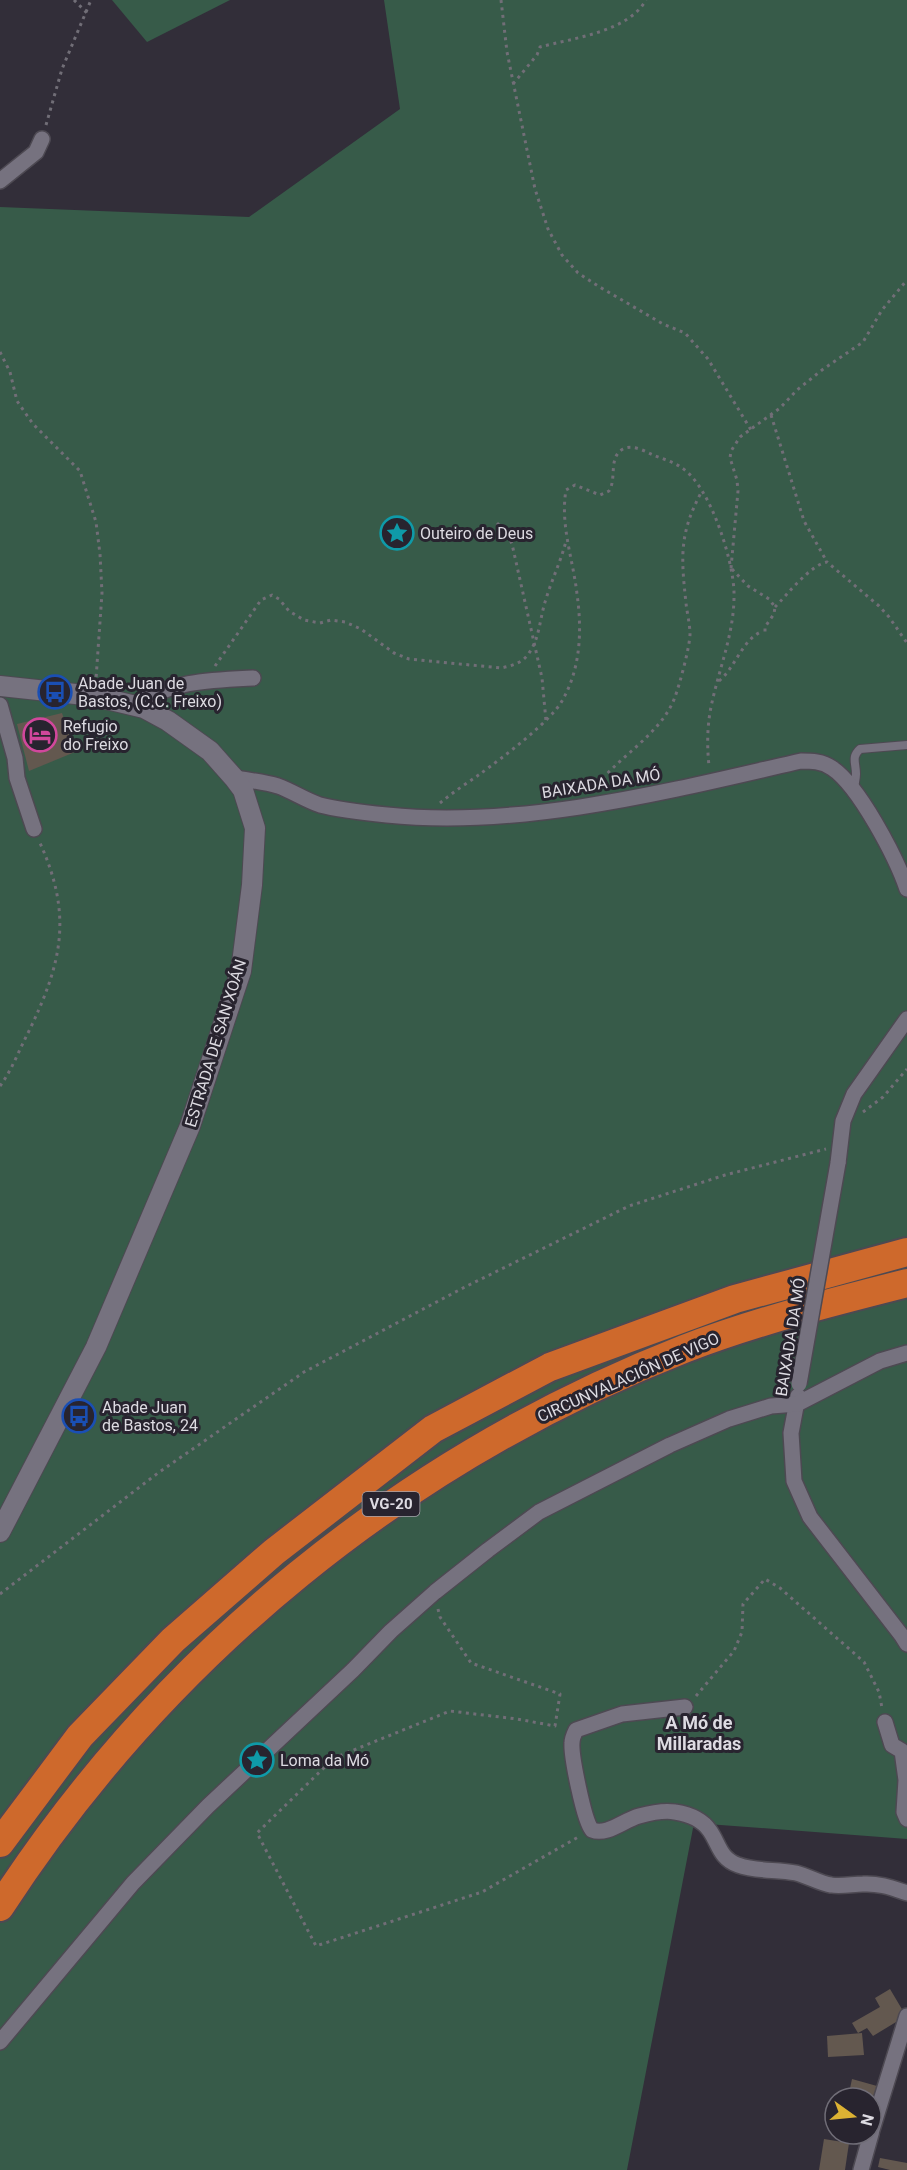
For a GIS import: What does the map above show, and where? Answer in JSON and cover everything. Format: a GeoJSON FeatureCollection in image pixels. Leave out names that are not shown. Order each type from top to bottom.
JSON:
{"type":"FeatureCollection","features":[{"type":"Feature","properties":{"kind":"highway","name":"CIRCUNVALACIÓN DE VIGO"},"geometry":{"type":"LineString","coordinates":[[0,1843],[80,1736],[173,1640],[274,1552],[434,1429],[550,1367],[735,1299],[907,1252]]}},
{"type":"Feature","properties":{"kind":"highway","name":"CIRCUNVALACIÓN DE VIGO"},"geometry":{"type":"LineString","coordinates":[[0,1907],[92,1780],[178,1682],[290,1581],[358,1527],[421,1484],[486,1444],[544,1412],[603,1384],[730,1332],[788,1313],[907,1283]]}},
{"type":"Feature","properties":{"kind":"street"},"geometry":{"type":"LineString","coordinates":[[0,181],[36,152],[42,138]]}},
{"type":"Feature","properties":{"kind":"street"},"geometry":{"type":"LineString","coordinates":[[135,705],[164,689],[204,681],[253,678]]}},
{"type":"Feature","properties":{"kind":"street","name":"ESTRADA DE SAN XOÁN"},"geometry":{"type":"LineString","coordinates":[[0,686],[94,696],[144,708],[168,721],[210,752],[234,778],[243,790],[255,828],[252,885],[241,971],[190,1126],[96,1347],[0,1532]]}},
{"type":"Feature","properties":{"kind":"street"},"geometry":{"type":"LineString","coordinates":[[0,705],[15,758],[17,778],[34,829]]}},
{"type":"Feature","properties":{"kind":"street","name":"BAIXADA DA MÓ"},"geometry":{"type":"LineString","coordinates":[[234,778],[259,781],[279,787],[320,805],[387,815],[431,818],[481,817],[634,798],[801,761],[818,762],[831,767],[854,791],[889,849],[907,889]]}},
{"type":"Feature","properties":{"kind":"street","name":"BAIXADA DA MÓ"},"geometry":{"type":"LineString","coordinates":[[907,1019],[854,1094],[843,1121],[838,1163],[791,1433],[794,1481],[810,1517],[907,1644]]}},
{"type":"Feature","properties":{"kind":"street"},"geometry":{"type":"LineString","coordinates":[[0,2042],[141,1874],[208,1806],[435,1592],[539,1512],[669,1445],[729,1419],[771,1406],[797,1404],[880,1361],[907,1353]]}},
{"type":"Feature","properties":{"kind":"street"},"geometry":{"type":"LineString","coordinates":[[685,1707],[622,1714],[576,1730],[571,1745],[585,1813],[592,1830],[603,1831],[648,1814],[671,1811],[687,1814],[699,1820],[710,1830],[720,1851],[728,1861],[737,1865],[797,1874],[832,1886],[866,1884],[888,1886],[907,1893]]}},
{"type":"Feature","properties":{"kind":"street"},"geometry":{"type":"LineString","coordinates":[[885,1722],[892,1745],[902,1751],[906,1780],[904,1812],[907,1819]]}},
{"type":"Feature","properties":{"kind":"street"},"geometry":{"type":"LineString","coordinates":[[883,2095],[907,2016]]}},
{"type":"Feature","properties":{"kind":"street"},"geometry":{"type":"LineString","coordinates":[[861,2170],[868,2146]]}},
{"type":"Feature","properties":{"kind":"lane"},"geometry":{"type":"LineString","coordinates":[[854,791],[856,772],[854,761],[857,751],[907,745]]}},
{"type":"Feature","properties":{"kind":"path"},"geometry":{"type":"LineString","coordinates":[[74,0],[87,13]]}},
{"type":"Feature","properties":{"kind":"path"},"geometry":{"type":"LineString","coordinates":[[42,138],[62,69],[91,0]]}},
{"type":"Feature","properties":{"kind":"path"},"geometry":{"type":"LineString","coordinates":[[501,0],[507,52],[535,189],[548,229],[562,255],[578,273],[598,286],[657,321],[685,333],[708,359],[751,430]]}},
{"type":"Feature","properties":{"kind":"path"},"geometry":{"type":"LineString","coordinates":[[513,84],[537,55],[540,47],[620,25],[642,7],[646,0]]}},
{"type":"Feature","properties":{"kind":"path"},"geometry":{"type":"LineString","coordinates":[[731,569],[738,492],[730,458],[731,451],[740,437],[771,415],[822,370],[863,342],[882,310],[907,280]]}},
{"type":"Feature","properties":{"kind":"path"},"geometry":{"type":"LineString","coordinates":[[0,352],[10,372],[17,401],[33,424],[80,471],[96,522],[102,593],[94,696]]}},
{"type":"Feature","properties":{"kind":"path"},"geometry":{"type":"LineString","coordinates":[[771,415],[804,521],[813,540],[827,562],[879,606],[907,643]]}},
{"type":"Feature","properties":{"kind":"path"},"geometry":{"type":"LineString","coordinates":[[431,818],[441,802],[483,772],[546,721],[563,700],[578,658],[580,643],[577,594],[567,539],[564,502],[566,490],[575,485],[600,495],[609,491],[612,487],[616,457],[622,450],[630,447],[641,449],[682,467],[689,474],[702,491],[717,521],[731,569],[734,590],[732,630],[708,724],[708,751],[713,781]]}},
{"type":"Feature","properties":{"kind":"path"},"geometry":{"type":"LineString","coordinates":[[585,805],[602,777],[663,718],[675,697],[690,634],[682,561],[683,540],[688,521],[702,491]]}},
{"type":"Feature","properties":{"kind":"path"},"geometry":{"type":"LineString","coordinates":[[496,523],[507,532],[512,544],[542,678],[546,721]]}},
{"type":"Feature","properties":{"kind":"path"},"geometry":{"type":"LineString","coordinates":[[204,681],[261,600],[272,595],[279,599],[289,611],[304,620],[320,623],[331,620],[345,622],[361,629],[394,653],[409,659],[501,668],[513,665],[524,659],[535,644],[546,598],[567,539]]}},
{"type":"Feature","properties":{"kind":"path"},"geometry":{"type":"LineString","coordinates":[[717,682],[733,667],[753,636],[764,632],[774,614],[775,607],[810,572],[827,562]]}},
{"type":"Feature","properties":{"kind":"path"},"geometry":{"type":"LineString","coordinates":[[731,569],[748,586],[769,599],[775,607]]}},
{"type":"Feature","properties":{"kind":"path"},"geometry":{"type":"LineString","coordinates":[[0,1086],[44,1000],[57,959],[61,933],[50,866],[34,829]]}},
{"type":"Feature","properties":{"kind":"path"},"geometry":{"type":"LineString","coordinates":[[856,1117],[883,1097],[907,1070]]}},
{"type":"Feature","properties":{"kind":"path"},"geometry":{"type":"LineString","coordinates":[[0,1594],[158,1473],[304,1372],[465,1287],[629,1206],[724,1175],[840,1146]]}},
{"type":"Feature","properties":{"kind":"path"},"geometry":{"type":"LineString","coordinates":[[685,1707],[734,1651],[742,1632],[743,1604],[765,1579],[780,1588],[864,1662],[879,1692],[885,1722]]}},
{"type":"Feature","properties":{"kind":"path"},"geometry":{"type":"LineString","coordinates":[[435,1592],[440,1617],[471,1663],[560,1694],[555,1726],[450,1711],[334,1758],[257,1833],[316,1946],[482,1892],[592,1830]]}},
{"type":"Feature","properties":{"kind":"green space"},"geometry":{"type":"Polygon","coordinates":[[[112,0],[230,0],[147,42],[112,0]]]}},
{"type":"Feature","properties":{"kind":"green space"},"geometry":{"type":"Polygon","coordinates":[[[384,0],[907,0],[907,1839],[694,1823],[627,2170],[0,2170],[0,207],[249,217],[400,109],[384,0]]]}},
{"type":"Feature","properties":{"kind":"building"},"geometry":{"type":"Polygon","coordinates":[[[62,713],[75,752],[29,771],[17,724],[62,713]]]}},
{"type":"Feature","properties":{"kind":"building"},"geometry":{"type":"Polygon","coordinates":[[[890,1989],[906,2016],[873,2036],[867,2028],[858,2033],[852,2023],[880,2007],[875,1998],[890,1989]]]}},
{"type":"Feature","properties":{"kind":"building"},"geometry":{"type":"Polygon","coordinates":[[[862,2033],[864,2055],[828,2057],[827,2036],[862,2033]]]}},
{"type":"Feature","properties":{"kind":"building"},"geometry":{"type":"Polygon","coordinates":[[[852,2079],[877,2086],[851,2086],[852,2079]]]}},
{"type":"Feature","properties":{"kind":"building"},"geometry":{"type":"Polygon","coordinates":[[[823,2145],[849,2146],[845,2170],[819,2170],[823,2145]]]}},
{"type":"Feature","properties":{"kind":"building"},"geometry":{"type":"Polygon","coordinates":[[[880,2158],[907,2163],[907,2170],[878,2167],[880,2158]]]}},
{"type":"Feature","properties":{"kind":"place","name":"Outeiro de Deus"},"geometry":{"type":"Point","coordinates":[397,533]}},
{"type":"Feature","properties":{"kind":"place","name":"Abade Juan de Bastos, (C.C. Freixo)"},"geometry":{"type":"Point","coordinates":[55,692]}},
{"type":"Feature","properties":{"kind":"place","name":"Refugio do Freixo"},"geometry":{"type":"Point","coordinates":[40,735]}},
{"type":"Feature","properties":{"kind":"place","name":"Abade Juan de Bastos, 24"},"geometry":{"type":"Point","coordinates":[79,1416]}},
{"type":"Feature","properties":{"kind":"place","name":"Loma da Mó"},"geometry":{"type":"Point","coordinates":[257,1760]}},
{"type":"Feature","properties":{"kind":"district","name":"A Mó de Millaradas"},"geometry":{"type":"Point","coordinates":[699,1733]}}]}
